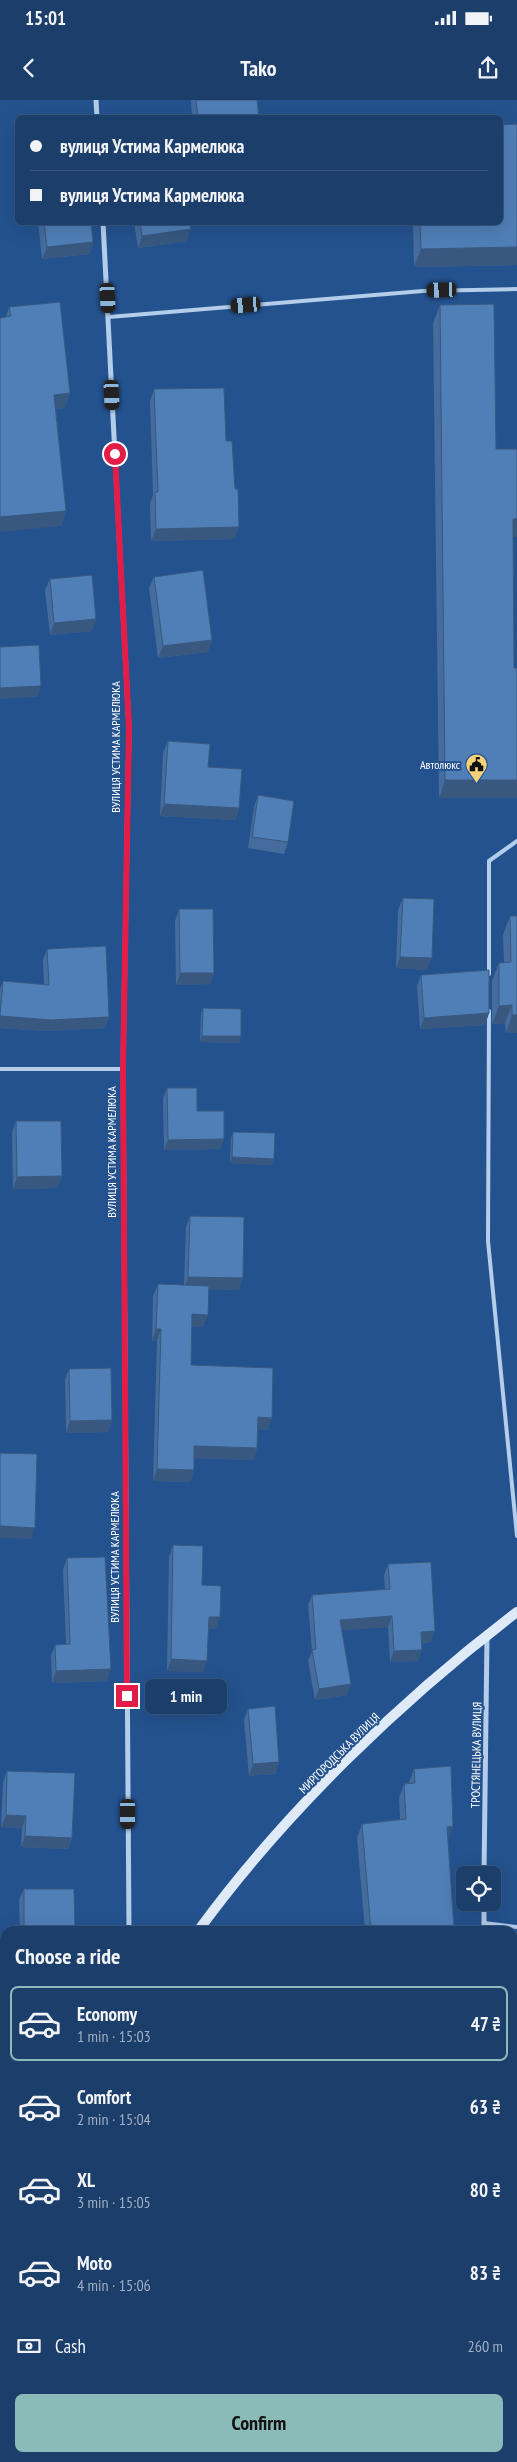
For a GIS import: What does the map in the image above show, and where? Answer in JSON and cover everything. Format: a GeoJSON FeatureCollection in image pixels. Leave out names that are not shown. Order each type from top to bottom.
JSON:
{"type":"FeatureCollection","features":[{"type":"Feature","properties":{"kind":"main road","name":"МИРГОРОДСЬКА ВУЛИЦЯ"},"geometry":{"type":"LineString","coordinates":[[202,1926],[221,1900],[293,1816],[369,1738],[437,1674],[517,1612]]}},
{"type":"Feature","properties":{"kind":"street"},"geometry":{"type":"LineString","coordinates":[[96,100],[97,115]]}},
{"type":"Feature","properties":{"kind":"street","name":"ВУЛИЦЯ УСТИМА КАРМЕЛЮКА"},"geometry":{"type":"LineString","coordinates":[[103,225],[129,728],[123,1069],[129,1926]]}},
{"type":"Feature","properties":{"kind":"street","name":"ТРОСТЯНЕЦЬКА ВУЛИЦЯ"},"geometry":{"type":"LineString","coordinates":[[484,1866],[487,1634]]}},
{"type":"Feature","properties":{"kind":"street"},"geometry":{"type":"LineString","coordinates":[[484,1911],[484,1923]]}},
{"type":"Feature","properties":{"kind":"lane"},"geometry":{"type":"LineString","coordinates":[[108,317],[423,291],[517,289]]}},
{"type":"Feature","properties":{"kind":"lane"},"geometry":{"type":"LineString","coordinates":[[489,978],[489,861],[517,842]]}},
{"type":"Feature","properties":{"kind":"lane"},"geometry":{"type":"LineString","coordinates":[[489,1007],[488,1241],[517,1536]]}},
{"type":"Feature","properties":{"kind":"lane"},"geometry":{"type":"LineString","coordinates":[[0,1070],[123,1069]]}},
{"type":"Feature","properties":{"kind":"lane"},"geometry":{"type":"LineString","coordinates":[[484,1923],[509,1926]]}},
{"type":"Feature","properties":{"kind":"building"},"geometry":{"type":"Polygon","coordinates":[[[196,100],[257,100],[259,115],[198,115],[196,100]]]}},
{"type":"Feature","properties":{"kind":"building"},"geometry":{"type":"Polygon","coordinates":[[[517,124],[517,247],[421,249],[420,225],[503,225],[503,125],[517,124]]]}},
{"type":"Feature","properties":{"kind":"building"},"geometry":{"type":"Polygon","coordinates":[[[44,225],[91,225],[93,242],[47,247],[44,225]]]}},
{"type":"Feature","properties":{"kind":"building"},"geometry":{"type":"Polygon","coordinates":[[[140,225],[190,225],[191,229],[142,236],[140,225]]]}},
{"type":"Feature","properties":{"kind":"building"},"geometry":{"type":"Polygon","coordinates":[[[60,302],[70,393],[54,395],[66,511],[0,517],[0,318],[11,316],[9,307],[60,302]]]}},
{"type":"Feature","properties":{"kind":"building"},"geometry":{"type":"Polygon","coordinates":[[[494,304],[496,449],[517,449],[517,519],[513,519],[514,668],[517,668],[517,780],[445,780],[440,305],[494,304]]]}},
{"type":"Feature","properties":{"kind":"building"},"geometry":{"type":"Polygon","coordinates":[[[224,388],[226,441],[232,441],[235,489],[238,489],[239,527],[156,529],[155,492],[158,492],[154,389],[224,388]]]}},
{"type":"Feature","properties":{"kind":"building"},"geometry":{"type":"Polygon","coordinates":[[[203,570],[212,640],[163,646],[154,577],[203,570]]]}},
{"type":"Feature","properties":{"kind":"building"},"geometry":{"type":"Polygon","coordinates":[[[92,575],[96,619],[54,623],[50,579],[92,575]]]}},
{"type":"Feature","properties":{"kind":"building"},"geometry":{"type":"Polygon","coordinates":[[[39,645],[41,686],[0,688],[0,647],[39,645]]]}},
{"type":"Feature","properties":{"kind":"building"},"geometry":{"type":"Polygon","coordinates":[[[168,741],[210,744],[208,767],[242,769],[239,808],[164,804],[168,741]]]}},
{"type":"Feature","properties":{"kind":"building"},"geometry":{"type":"Polygon","coordinates":[[[258,795],[294,801],[288,842],[252,837],[258,795]]]}},
{"type":"Feature","properties":{"kind":"building"},"geometry":{"type":"Polygon","coordinates":[[[403,898],[434,899],[432,958],[400,957],[403,898]]]}},
{"type":"Feature","properties":{"kind":"building"},"geometry":{"type":"Polygon","coordinates":[[[179,909],[213,909],[214,973],[180,973],[179,909]]]}},
{"type":"Feature","properties":{"kind":"building"},"geometry":{"type":"Polygon","coordinates":[[[510,916],[517,916],[517,1015],[512,1015],[512,1005],[499,1006],[499,963],[511,962],[510,916]]]}},
{"type":"Feature","properties":{"kind":"building"},"geometry":{"type":"Polygon","coordinates":[[[106,946],[109,1017],[51,1020],[0,1016],[3,981],[49,985],[47,949],[106,946]]]}},
{"type":"Feature","properties":{"kind":"building"},"geometry":{"type":"Polygon","coordinates":[[[489,970],[489,1013],[424,1018],[421,975],[489,970]]]}},
{"type":"Feature","properties":{"kind":"building"},"geometry":{"type":"Polygon","coordinates":[[[203,1008],[241,1009],[241,1036],[202,1036],[203,1008]]]}},
{"type":"Feature","properties":{"kind":"building"},"geometry":{"type":"Polygon","coordinates":[[[167,1088],[197,1088],[197,1111],[224,1111],[224,1139],[168,1140],[167,1088]]]}},
{"type":"Feature","properties":{"kind":"building"},"geometry":{"type":"Polygon","coordinates":[[[16,1121],[61,1121],[62,1176],[17,1177],[16,1121]]]}},
{"type":"Feature","properties":{"kind":"building"},"geometry":{"type":"Polygon","coordinates":[[[233,1132],[275,1133],[274,1159],[232,1157],[233,1132]]]}},
{"type":"Feature","properties":{"kind":"building"},"geometry":{"type":"Polygon","coordinates":[[[190,1216],[244,1217],[243,1278],[188,1277],[190,1216]]]}},
{"type":"Feature","properties":{"kind":"building"},"geometry":{"type":"Polygon","coordinates":[[[158,1284],[209,1286],[208,1315],[192,1314],[191,1365],[273,1368],[272,1418],[258,1417],[257,1448],[194,1446],[194,1470],[157,1469],[161,1329],[156,1329],[158,1284]]]}},
{"type":"Feature","properties":{"kind":"building"},"geometry":{"type":"Polygon","coordinates":[[[111,1368],[112,1420],[70,1421],[69,1369],[111,1368]]]}},
{"type":"Feature","properties":{"kind":"building"},"geometry":{"type":"Polygon","coordinates":[[[0,1453],[37,1454],[35,1528],[0,1526],[0,1453]]]}},
{"type":"Feature","properties":{"kind":"building"},"geometry":{"type":"Polygon","coordinates":[[[173,1545],[203,1546],[202,1585],[221,1586],[220,1617],[209,1617],[207,1661],[171,1659],[173,1545]]]}},
{"type":"Feature","properties":{"kind":"building"},"geometry":{"type":"Polygon","coordinates":[[[105,1557],[111,1669],[56,1671],[55,1645],[70,1644],[67,1558],[105,1557]]]}},
{"type":"Feature","properties":{"kind":"building"},"geometry":{"type":"Polygon","coordinates":[[[431,1562],[435,1631],[421,1632],[422,1650],[394,1651],[392,1616],[340,1620],[351,1684],[319,1689],[312,1650],[316,1649],[312,1595],[390,1589],[388,1564],[431,1562]]]}},
{"type":"Feature","properties":{"kind":"building"},"geometry":{"type":"Polygon","coordinates":[[[275,1706],[279,1762],[253,1764],[248,1709],[275,1706]]]}},
{"type":"Feature","properties":{"kind":"building"},"geometry":{"type":"Polygon","coordinates":[[[451,1766],[453,1826],[447,1827],[454,1926],[371,1926],[362,1824],[406,1819],[404,1784],[415,1783],[414,1769],[451,1766]]]}},
{"type":"Feature","properties":{"kind":"building"},"geometry":{"type":"Polygon","coordinates":[[[7,1771],[75,1773],[72,1838],[25,1836],[26,1816],[6,1815],[7,1771]]]}},
{"type":"Feature","properties":{"kind":"building"},"geometry":{"type":"Polygon","coordinates":[[[24,1889],[74,1889],[75,1926],[24,1926],[24,1889]]]}},
{"type":"Feature","properties":{"kind":"place","name":"Автолюкс"},"geometry":{"type":"Point","coordinates":[476,783]}},
{"type":"Feature","properties":{"kind":"route"},"geometry":{"type":"LineString","coordinates":[[115,454],[129,728],[123,1069],[127,1696]]}}]}
